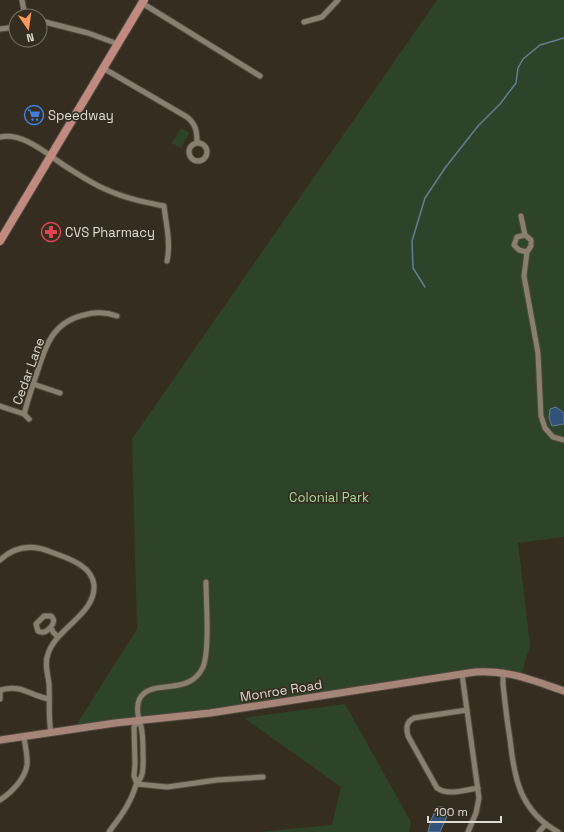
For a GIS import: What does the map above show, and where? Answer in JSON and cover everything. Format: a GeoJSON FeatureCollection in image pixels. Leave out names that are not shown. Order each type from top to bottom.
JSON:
{"type":"FeatureCollection","features":[{"type":"Feature","properties":{"kind":"main road"},"geometry":{"type":"LineString","coordinates":[[0,241],[143,1]]}},
{"type":"Feature","properties":{"kind":"street"},"geometry":{"type":"LineString","coordinates":[[304,22],[322,17],[338,0]]}},
{"type":"Feature","properties":{"kind":"street"},"geometry":{"type":"LineString","coordinates":[[143,1],[260,76]]}},
{"type":"Feature","properties":{"kind":"street"},"geometry":{"type":"LineString","coordinates":[[48,23],[88,33],[118,44]]}},
{"type":"Feature","properties":{"kind":"street"},"geometry":{"type":"LineString","coordinates":[[103,68],[187,117],[196,129],[197,142]]}},
{"type":"Feature","properties":{"kind":"street"},"geometry":{"type":"LineString","coordinates":[[0,138],[9,136],[19,139],[51,156],[105,189],[123,196],[164,206],[169,254],[167,261]]}},
{"type":"Feature","properties":{"kind":"street"},"geometry":{"type":"LineString","coordinates":[[521,216],[525,235],[531,240],[527,252],[524,276],[538,354],[541,416],[545,428],[554,437],[564,440]]}},
{"type":"Feature","properties":{"kind":"street"},"geometry":{"type":"LineString","coordinates":[[525,235],[517,238],[514,245],[519,250],[527,252]]}},
{"type":"Feature","properties":{"kind":"street","name":"Cedar Lane"},"geometry":{"type":"LineString","coordinates":[[24,414],[46,345],[54,333],[65,323],[78,316],[104,313],[117,316]]}},
{"type":"Feature","properties":{"kind":"street"},"geometry":{"type":"LineString","coordinates":[[33,384],[60,393]]}},
{"type":"Feature","properties":{"kind":"street"},"geometry":{"type":"LineString","coordinates":[[0,406],[24,414],[29,419]]}},
{"type":"Feature","properties":{"kind":"street"},"geometry":{"type":"LineString","coordinates":[[0,560],[10,552],[17,549],[34,547],[52,552],[75,562],[90,572],[93,578],[94,589],[91,602],[51,646],[46,660],[49,685],[48,699],[51,733]]}},
{"type":"Feature","properties":{"kind":"street"},"geometry":{"type":"LineString","coordinates":[[109,832],[130,801],[137,784],[142,777],[143,763],[141,727],[138,721],[138,704],[143,694],[154,689],[172,687],[189,682],[198,675],[203,666],[206,652],[206,582]]}},
{"type":"Feature","properties":{"kind":"street"},"geometry":{"type":"LineString","coordinates":[[51,627],[53,632],[58,637]]}},
{"type":"Feature","properties":{"kind":"street"},"geometry":{"type":"LineString","coordinates":[[502,672],[512,756],[518,785],[527,804],[534,813],[558,832]]}},
{"type":"Feature","properties":{"kind":"street","name":"Monroe Road"},"geometry":{"type":"LineString","coordinates":[[0,740],[138,721],[210,713],[462,674],[502,672],[564,691]]}},
{"type":"Feature","properties":{"kind":"street"},"geometry":{"type":"LineString","coordinates":[[462,674],[478,788],[478,804],[476,813],[468,832]]}},
{"type":"Feature","properties":{"kind":"street"},"geometry":{"type":"LineString","coordinates":[[0,699],[0,691],[18,688],[48,699]]}},
{"type":"Feature","properties":{"kind":"street"},"geometry":{"type":"LineString","coordinates":[[467,710],[414,718],[409,720],[407,730],[408,736],[437,788],[442,791],[449,792],[478,788]]}},
{"type":"Feature","properties":{"kind":"street"},"geometry":{"type":"LineString","coordinates":[[137,784],[134,776],[134,727],[138,721]]}},
{"type":"Feature","properties":{"kind":"street"},"geometry":{"type":"LineString","coordinates":[[0,800],[16,786],[25,770],[27,764],[24,737]]}},
{"type":"Feature","properties":{"kind":"street"},"geometry":{"type":"LineString","coordinates":[[137,784],[167,787],[217,780],[263,777]]}},
{"type":"Feature","properties":{"kind":"street"},"geometry":{"type":"LineString","coordinates":[[539,832],[546,824]]}},
{"type":"Feature","properties":{"kind":"green space","name":"Colonial Park"},"geometry":{"type":"Polygon","coordinates":[[[437,0],[564,0],[564,537],[518,543],[530,645],[521,676],[489,671],[73,730],[137,629],[132,439],[437,0]]]}},
{"type":"Feature","properties":{"kind":"green space"},"geometry":{"type":"Polygon","coordinates":[[[181,128],[189,133],[181,148],[172,143],[181,128]]]}},
{"type":"Feature","properties":{"kind":"green space"},"geometry":{"type":"Polygon","coordinates":[[[345,704],[411,822],[409,832],[260,832],[332,825],[341,787],[244,718],[345,704]]]}},
{"type":"Feature","properties":{"kind":"water"},"geometry":{"type":"Polygon","coordinates":[[[556,407],[564,413],[564,424],[552,426],[549,418],[550,409],[556,407]]]}},
{"type":"Feature","properties":{"kind":"water"},"geometry":{"type":"Polygon","coordinates":[[[437,807],[443,807],[448,814],[440,832],[428,832],[431,820],[437,807]]]}},
{"type":"Feature","properties":{"kind":"waterway"},"geometry":{"type":"LineString","coordinates":[[425,287],[413,268],[412,241],[425,198],[445,168],[478,126],[500,104],[516,83],[518,68],[523,59],[540,45],[564,38]]}},
{"type":"Feature","properties":{"kind":"place","name":"Speedway"},"geometry":{"type":"Point","coordinates":[34,115]}},
{"type":"Feature","properties":{"kind":"place","name":"CVS Pharmacy"},"geometry":{"type":"Point","coordinates":[51,232]}}]}
